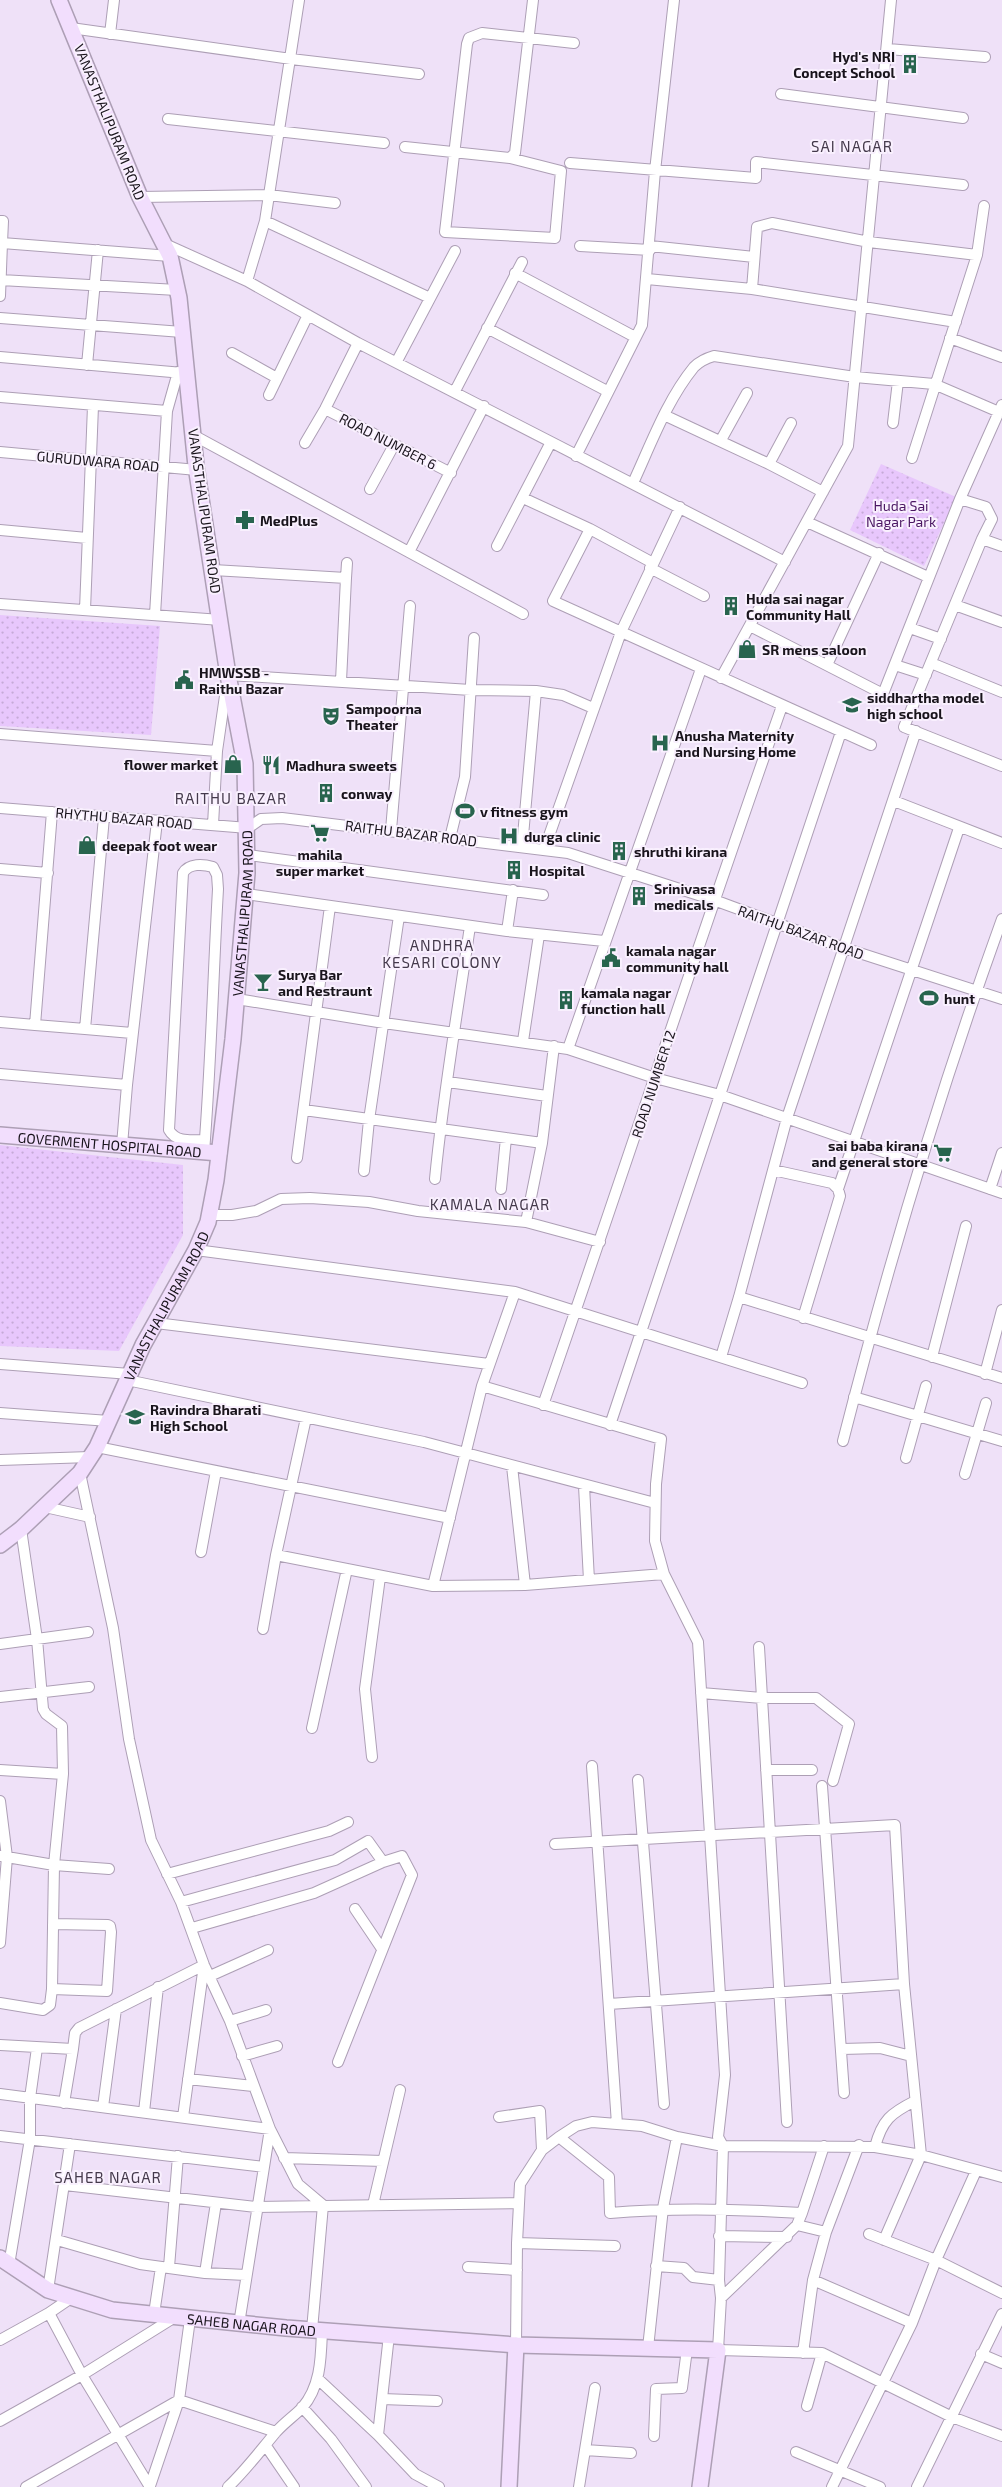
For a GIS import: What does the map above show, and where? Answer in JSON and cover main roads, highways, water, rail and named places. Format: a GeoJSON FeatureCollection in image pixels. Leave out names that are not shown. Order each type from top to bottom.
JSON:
{"type":"FeatureCollection","features":[{"type":"Feature","properties":{"kind":"place","name":"Hyd's NRI Concept School"},"geometry":{"type":"Point","coordinates":[910,64]}},
{"type":"Feature","properties":{"kind":"place","name":"MedPlus"},"geometry":{"type":"Point","coordinates":[245,520]}},
{"type":"Feature","properties":{"kind":"place","name":"Huda sai nagar Community Hall"},"geometry":{"type":"Point","coordinates":[731,606]}},
{"type":"Feature","properties":{"kind":"place","name":"SR mens saloon"},"geometry":{"type":"Point","coordinates":[747,649]}},
{"type":"Feature","properties":{"kind":"place","name":"HMWSSB - Raithu Bazar"},"geometry":{"type":"Point","coordinates":[184,680]}},
{"type":"Feature","properties":{"kind":"place","name":"siddhartha model high school"},"geometry":{"type":"Point","coordinates":[852,705]}},
{"type":"Feature","properties":{"kind":"place","name":"Sampoorna Theater"},"geometry":{"type":"Point","coordinates":[331,716]}},
{"type":"Feature","properties":{"kind":"place","name":"Anusha Maternity and Nursing Home"},"geometry":{"type":"Point","coordinates":[660,743]}},
{"type":"Feature","properties":{"kind":"place","name":"flower market"},"geometry":{"type":"Point","coordinates":[233,764]}},
{"type":"Feature","properties":{"kind":"place","name":"Madhura sweets"},"geometry":{"type":"Point","coordinates":[271,765]}},
{"type":"Feature","properties":{"kind":"place","name":"conway"},"geometry":{"type":"Point","coordinates":[326,793]}},
{"type":"Feature","properties":{"kind":"place","name":"v fitness gym"},"geometry":{"type":"Point","coordinates":[465,811]}},
{"type":"Feature","properties":{"kind":"place","name":"mahila super market"},"geometry":{"type":"Point","coordinates":[320,833]}},
{"type":"Feature","properties":{"kind":"place","name":"durga clinic"},"geometry":{"type":"Point","coordinates":[509,836]}},
{"type":"Feature","properties":{"kind":"place","name":"deepak foot wear"},"geometry":{"type":"Point","coordinates":[87,845]}},
{"type":"Feature","properties":{"kind":"place","name":"shruthi kirana"},"geometry":{"type":"Point","coordinates":[619,851]}},
{"type":"Feature","properties":{"kind":"place","name":"Hospital"},"geometry":{"type":"Point","coordinates":[514,870]}},
{"type":"Feature","properties":{"kind":"place","name":"Srinivasa medicals"},"geometry":{"type":"Point","coordinates":[639,896]}},
{"type":"Feature","properties":{"kind":"place","name":"kamala nagar community hall"},"geometry":{"type":"Point","coordinates":[611,958]}},
{"type":"Feature","properties":{"kind":"place","name":"Surya Bar and Restraunt"},"geometry":{"type":"Point","coordinates":[263,982]}},
{"type":"Feature","properties":{"kind":"place","name":"hunt"},"geometry":{"type":"Point","coordinates":[929,998]}},
{"type":"Feature","properties":{"kind":"place","name":"kamala nagar function hall"},"geometry":{"type":"Point","coordinates":[566,1000]}},
{"type":"Feature","properties":{"kind":"place","name":"sai baba kirana and general store"},"geometry":{"type":"Point","coordinates":[943,1153]}},
{"type":"Feature","properties":{"kind":"place","name":"Ravindra Bharati High School"},"geometry":{"type":"Point","coordinates":[135,1417]}},
{"type":"Feature","properties":{"kind":"district","name":"SAI NAGAR"},"geometry":{"type":"Point","coordinates":[852,146]}},
{"type":"Feature","properties":{"kind":"district","name":"RAITHU BAZAR"},"geometry":{"type":"Point","coordinates":[231,798]}},
{"type":"Feature","properties":{"kind":"district","name":"ANDHRA KESARI COLONY"},"geometry":{"type":"Point","coordinates":[442,954]}},
{"type":"Feature","properties":{"kind":"district","name":"KAMALA NAGAR"},"geometry":{"type":"Point","coordinates":[490,1204]}},
{"type":"Feature","properties":{"kind":"district","name":"SAHEB NAGAR"},"geometry":{"type":"Point","coordinates":[108,2177]}},
{"type":"Feature","properties":{"kind":"park label","name":"Huda Sai Nagar Park"},"geometry":{"type":"Point","coordinates":[901,514]}}]}
